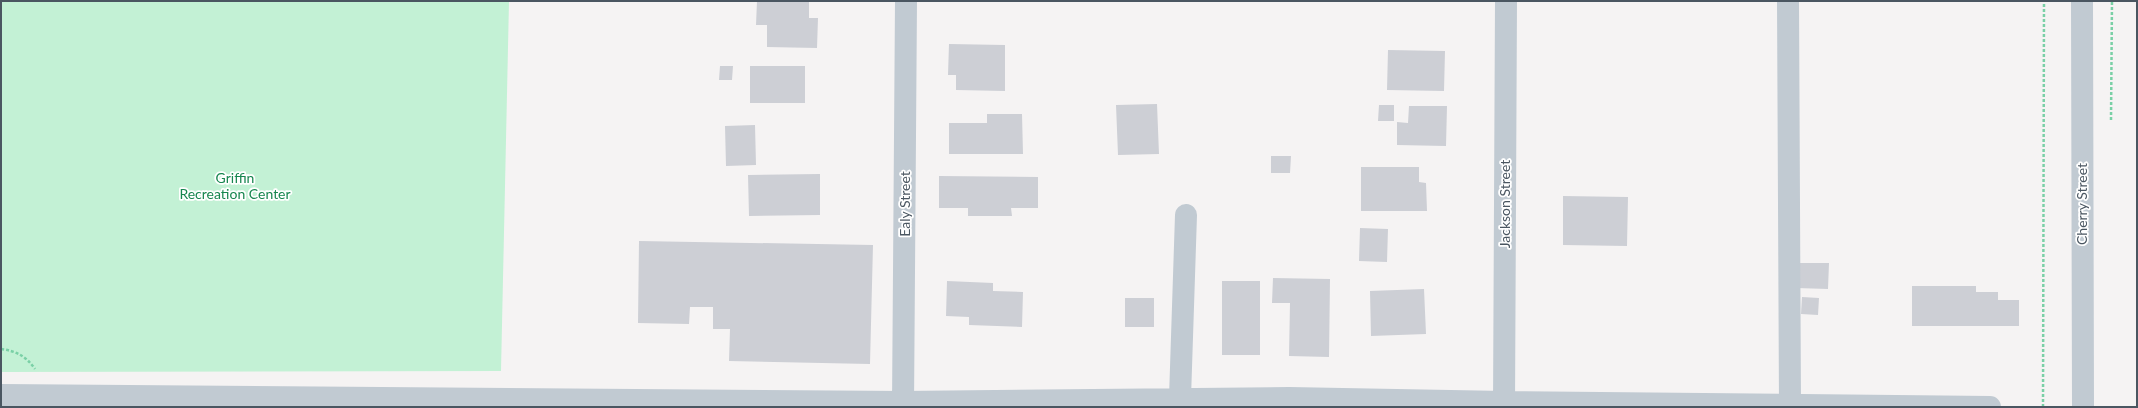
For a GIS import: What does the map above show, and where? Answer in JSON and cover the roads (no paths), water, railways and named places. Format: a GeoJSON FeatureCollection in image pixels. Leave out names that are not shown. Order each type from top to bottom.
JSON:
{"type":"FeatureCollection","features":[{"type":"Feature","properties":{"kind":"street","name":"Ealy Street"},"geometry":{"type":"LineString","coordinates":[[903,404],[906,1]]}},
{"type":"Feature","properties":{"kind":"street","name":"Jackson Street"},"geometry":{"type":"LineString","coordinates":[[1504,405],[1506,1]]}},
{"type":"Feature","properties":{"kind":"street"},"geometry":{"type":"LineString","coordinates":[[1788,1],[1790,406]]}},
{"type":"Feature","properties":{"kind":"street","name":"Cherry Street"},"geometry":{"type":"LineString","coordinates":[[2082,1],[2083,407]]}},
{"type":"Feature","properties":{"kind":"street"},"geometry":{"type":"LineString","coordinates":[[1180,398],[1186,215]]}},
{"type":"Feature","properties":{"kind":"street"},"geometry":{"type":"LineString","coordinates":[[1,395],[153,402],[490,397],[903,404],[1180,398],[1289,398],[1504,405],[1990,407]]}},
{"type":"Feature","properties":{"kind":"park label","name":"Griffin Recreation Center"},"geometry":{"type":"Point","coordinates":[235,186]}}]}
